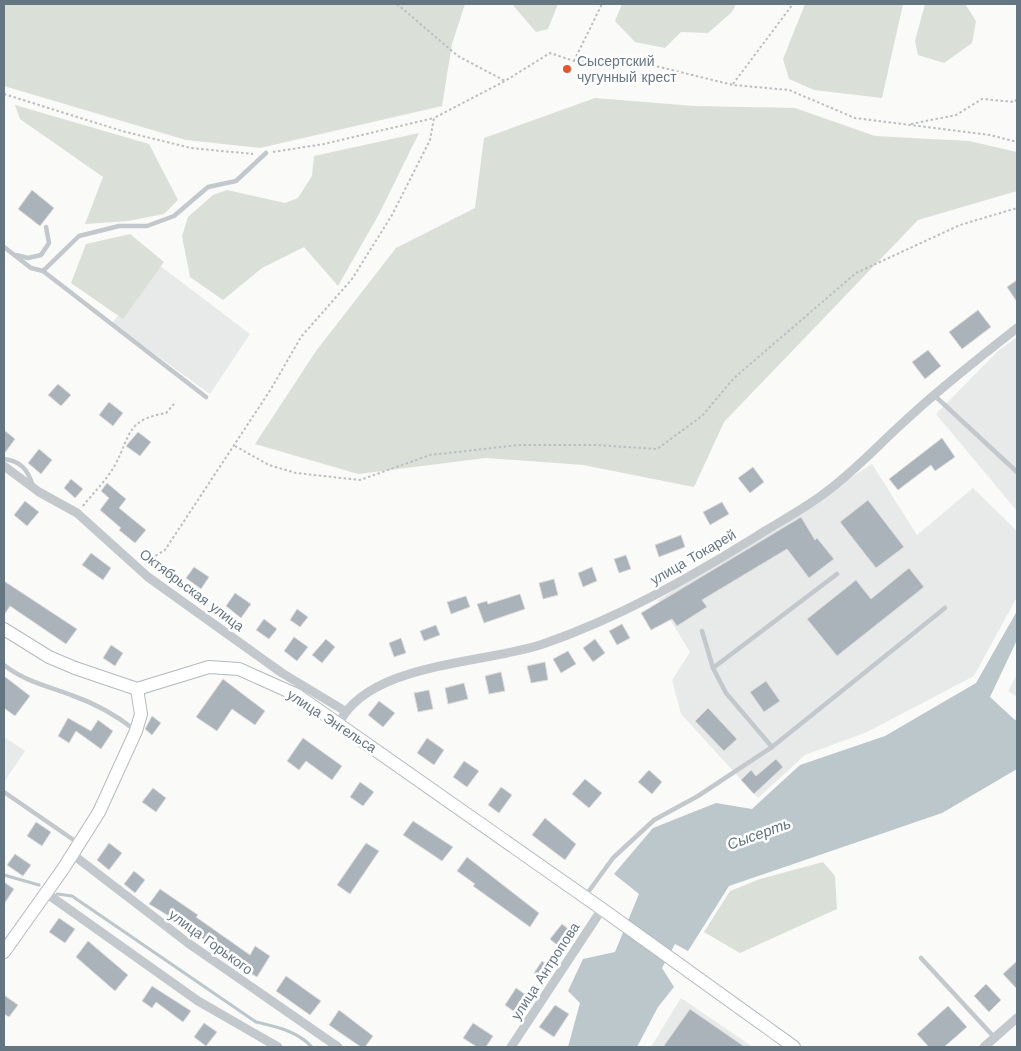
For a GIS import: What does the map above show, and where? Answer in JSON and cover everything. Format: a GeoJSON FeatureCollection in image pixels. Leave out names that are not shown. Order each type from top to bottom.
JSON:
{"type":"FeatureCollection","features":[{"type":"Feature","properties":{"kind":"street","name":"улица Токарей"},"geometry":{"type":"LineString","coordinates":[[342,717],[379,686],[414,671],[500,656],[542,644],[628,610],[703,570],[823,495],[873,453],[906,420],[960,373],[1017,328]]}},
{"type":"Feature","properties":{"kind":"street","name":"Октябрьская улица"},"geometry":{"type":"LineString","coordinates":[[4,466],[33,488],[77,513],[148,577],[342,717]]}},
{"type":"Feature","properties":{"kind":"street"},"geometry":{"type":"LineString","coordinates":[[4,629],[49,657],[137,689],[141,714],[136,731],[99,812],[76,849],[4,952]]}},
{"type":"Feature","properties":{"kind":"street","name":"улица Энгельса"},"geometry":{"type":"LineString","coordinates":[[137,689],[210,667],[238,669],[342,717],[584,897],[794,1047]]}},
{"type":"Feature","properties":{"kind":"street","name":"улица Горького"},"geometry":{"type":"LineString","coordinates":[[76,849],[188,943],[338,1047]]}},
{"type":"Feature","properties":{"kind":"street"},"geometry":{"type":"LineString","coordinates":[[46,893],[198,1001],[278,1047]]}},
{"type":"Feature","properties":{"kind":"street","name":"улица Антропова"},"geometry":{"type":"LineString","coordinates":[[511,1047],[602,909]]}},
{"type":"Feature","properties":{"kind":"street"},"geometry":{"type":"LineString","coordinates":[[984,1047],[1017,1018]]}},
{"type":"Feature","properties":{"kind":"lane"},"geometry":{"type":"LineString","coordinates":[[43,271],[79,236],[119,226],[147,226],[174,216],[208,187],[236,182],[266,153]]}},
{"type":"Feature","properties":{"kind":"lane"},"geometry":{"type":"LineString","coordinates":[[13,254],[28,258],[41,255],[49,242],[46,227]]}},
{"type":"Feature","properties":{"kind":"lane"},"geometry":{"type":"LineString","coordinates":[[4,247],[31,268],[43,271],[206,397]]}},
{"type":"Feature","properties":{"kind":"lane"},"geometry":{"type":"LineString","coordinates":[[935,396],[1017,472]]}},
{"type":"Feature","properties":{"kind":"lane"},"geometry":{"type":"LineString","coordinates":[[4,459],[14,460],[21,464],[29,474],[33,488]]}},
{"type":"Feature","properties":{"kind":"lane"},"geometry":{"type":"LineString","coordinates":[[713,668],[837,574]]}},
{"type":"Feature","properties":{"kind":"lane"},"geometry":{"type":"LineString","coordinates":[[584,897],[612,858],[654,820],[698,796],[772,747],[945,608]]}},
{"type":"Feature","properties":{"kind":"lane"},"geometry":{"type":"LineString","coordinates":[[702,631],[713,668],[726,693],[772,747]]}},
{"type":"Feature","properties":{"kind":"lane"},"geometry":{"type":"LineString","coordinates":[[4,666],[20,677],[73,695],[118,716],[136,731]]}},
{"type":"Feature","properties":{"kind":"lane"},"geometry":{"type":"LineString","coordinates":[[269,682],[282,673]]}},
{"type":"Feature","properties":{"kind":"lane"},"geometry":{"type":"LineString","coordinates":[[4,792],[76,849]]}},
{"type":"Feature","properties":{"kind":"lane"},"geometry":{"type":"LineString","coordinates":[[921,958],[995,1038]]}},
{"type":"Feature","properties":{"kind":"path"},"geometry":{"type":"LineString","coordinates":[[397,4],[458,56],[505,81]]}},
{"type":"Feature","properties":{"kind":"path"},"geometry":{"type":"LineString","coordinates":[[574,61],[602,4]]}},
{"type":"Feature","properties":{"kind":"path"},"geometry":{"type":"LineString","coordinates":[[733,85],[793,4]]}},
{"type":"Feature","properties":{"kind":"path"},"geometry":{"type":"LineString","coordinates":[[4,94],[122,131],[190,148],[251,155],[324,144],[434,118],[505,81],[550,53],[574,61],[635,61],[733,85],[789,90],[855,118],[990,135],[1017,142]]}},
{"type":"Feature","properties":{"kind":"path"},"geometry":{"type":"LineString","coordinates":[[908,125],[956,115],[982,99],[1016,102],[1017,98]]}},
{"type":"Feature","properties":{"kind":"path"},"geometry":{"type":"LineString","coordinates":[[148,577],[146,561],[165,550],[234,445],[301,337],[352,279],[392,215],[430,140],[434,118]]}},
{"type":"Feature","properties":{"kind":"path"},"geometry":{"type":"LineString","coordinates":[[234,445],[269,465],[296,473],[360,480],[430,455],[519,445],[596,445],[658,449],[702,416],[734,378],[856,273],[960,225],[1017,208]]}},
{"type":"Feature","properties":{"kind":"path"},"geometry":{"type":"LineString","coordinates":[[77,513],[114,466],[130,430],[147,416],[166,413],[174,404]]}},
{"type":"Feature","properties":{"kind":"shaded area"},"geometry":{"type":"Polygon","coordinates":[[[4,4],[465,4],[452,44],[442,106],[260,148],[186,140],[4,86],[4,4]]]}},
{"type":"Feature","properties":{"kind":"shaded area"},"geometry":{"type":"Polygon","coordinates":[[[512,4],[558,4],[548,29],[536,32],[512,4]]]}},
{"type":"Feature","properties":{"kind":"shaded area"},"geometry":{"type":"Polygon","coordinates":[[[622,4],[736,4],[732,12],[708,33],[681,32],[665,48],[635,42],[615,21],[622,4]]]}},
{"type":"Feature","properties":{"kind":"shaded area"},"geometry":{"type":"Polygon","coordinates":[[[805,4],[903,4],[882,98],[814,90],[789,79],[783,59],[805,4]]]}},
{"type":"Feature","properties":{"kind":"shaded area"},"geometry":{"type":"Polygon","coordinates":[[[925,4],[965,4],[976,21],[972,43],[944,63],[918,55],[915,41],[925,4]]]}},
{"type":"Feature","properties":{"kind":"shaded area"},"geometry":{"type":"Polygon","coordinates":[[[595,98],[694,106],[795,108],[875,136],[969,141],[1017,152],[1017,191],[918,220],[724,422],[694,487],[583,465],[486,458],[358,474],[255,444],[316,351],[396,248],[475,208],[484,138],[595,98]]]}},
{"type":"Feature","properties":{"kind":"shaded area"},"geometry":{"type":"Polygon","coordinates":[[[15,105],[149,144],[178,200],[164,214],[128,221],[85,224],[103,177],[20,119],[15,105]]]}},
{"type":"Feature","properties":{"kind":"shaded area"},"geometry":{"type":"Polygon","coordinates":[[[419,133],[379,214],[338,286],[304,247],[262,268],[223,300],[190,277],[182,236],[188,217],[213,195],[227,190],[285,203],[298,198],[312,176],[314,156],[419,133]]]}},
{"type":"Feature","properties":{"kind":"shaded area"},"geometry":{"type":"Polygon","coordinates":[[[130,234],[164,262],[123,319],[71,283],[86,244],[130,234]]]}},
{"type":"Feature","properties":{"kind":"shaded area"},"geometry":{"type":"Polygon","coordinates":[[[159,265],[250,334],[210,394],[112,323],[159,265]]]}},
{"type":"Feature","properties":{"kind":"shaded area"},"geometry":{"type":"Polygon","coordinates":[[[1017,337],[1017,511],[936,414],[998,351],[1017,337]]]}},
{"type":"Feature","properties":{"kind":"shaded area"},"geometry":{"type":"Polygon","coordinates":[[[872,464],[917,535],[973,488],[1017,531],[1017,597],[974,676],[867,732],[805,755],[758,798],[681,714],[672,680],[690,652],[658,600],[872,464]]]}},
{"type":"Feature","properties":{"kind":"shaded area"},"geometry":{"type":"Polygon","coordinates":[[[1017,674],[1017,697],[1008,691],[1017,674]]]}},
{"type":"Feature","properties":{"kind":"shaded area"},"geometry":{"type":"Polygon","coordinates":[[[4,737],[25,751],[4,782],[4,737]]]}},
{"type":"Feature","properties":{"kind":"shaded area"},"geometry":{"type":"Polygon","coordinates":[[[823,862],[835,876],[837,909],[740,953],[704,932],[730,891],[760,879],[823,862]]]}},
{"type":"Feature","properties":{"kind":"shaded area"},"geometry":{"type":"Polygon","coordinates":[[[681,998],[753,1047],[651,1047],[681,998]]]}},
{"type":"Feature","properties":{"kind":"water","name":"Сысерть"},"geometry":{"type":"Polygon","coordinates":[[[1017,611],[1017,640],[990,697],[1015,720],[1017,719],[1017,769],[942,813],[729,886],[688,951],[675,944],[662,968],[674,987],[658,1007],[637,1047],[568,1047],[580,1003],[568,991],[583,959],[615,952],[639,894],[614,874],[653,828],[716,803],[752,809],[800,765],[885,736],[976,683],[1017,611]]]}},
{"type":"Feature","properties":{"kind":"building"},"geometry":{"type":"Polygon","coordinates":[[[32,190],[54,208],[40,226],[18,209],[32,190]]]}},
{"type":"Feature","properties":{"kind":"building"},"geometry":{"type":"Polygon","coordinates":[[[1017,280],[1017,302],[1007,287],[1017,280]]]}},
{"type":"Feature","properties":{"kind":"building"},"geometry":{"type":"Polygon","coordinates":[[[978,310],[991,327],[962,349],[949,332],[978,310]]]}},
{"type":"Feature","properties":{"kind":"building"},"geometry":{"type":"Polygon","coordinates":[[[928,350],[941,366],[925,379],[912,362],[928,350]]]}},
{"type":"Feature","properties":{"kind":"building"},"geometry":{"type":"Polygon","coordinates":[[[58,384],[71,395],[61,406],[48,395],[58,384]]]}},
{"type":"Feature","properties":{"kind":"building"},"geometry":{"type":"Polygon","coordinates":[[[109,402],[123,413],[113,426],[99,415],[109,402]]]}},
{"type":"Feature","properties":{"kind":"building"},"geometry":{"type":"Polygon","coordinates":[[[4,430],[15,439],[4,454],[4,430]]]}},
{"type":"Feature","properties":{"kind":"building"},"geometry":{"type":"Polygon","coordinates":[[[138,432],[151,442],[140,456],[126,446],[138,432]]]}},
{"type":"Feature","properties":{"kind":"building"},"geometry":{"type":"Polygon","coordinates":[[[942,438],[955,457],[935,471],[931,465],[898,490],[889,479],[942,438]]]}},
{"type":"Feature","properties":{"kind":"building"},"geometry":{"type":"Polygon","coordinates":[[[39,449],[52,460],[41,474],[28,463],[39,449]]]}},
{"type":"Feature","properties":{"kind":"building"},"geometry":{"type":"Polygon","coordinates":[[[753,467],[764,482],[750,493],[738,478],[753,467]]]}},
{"type":"Feature","properties":{"kind":"building"},"geometry":{"type":"Polygon","coordinates":[[[71,479],[83,489],[75,498],[64,488],[71,479]]]}},
{"type":"Feature","properties":{"kind":"building"},"geometry":{"type":"Polygon","coordinates":[[[107,483],[126,499],[119,508],[146,530],[135,543],[119,530],[121,528],[100,510],[109,498],[101,491],[107,483]]]}},
{"type":"Feature","properties":{"kind":"building"},"geometry":{"type":"Polygon","coordinates":[[[868,500],[904,547],[876,568],[840,522],[868,500]]]}},
{"type":"Feature","properties":{"kind":"building"},"geometry":{"type":"Polygon","coordinates":[[[25,501],[39,512],[27,526],[14,515],[25,501]]]}},
{"type":"Feature","properties":{"kind":"building"},"geometry":{"type":"Polygon","coordinates":[[[722,502],[729,514],[710,525],[703,512],[722,502]]]}},
{"type":"Feature","properties":{"kind":"building"},"geometry":{"type":"Polygon","coordinates":[[[801,517],[815,540],[817,538],[834,559],[809,578],[787,549],[702,600],[707,607],[677,626],[672,619],[651,630],[641,613],[801,517]]]}},
{"type":"Feature","properties":{"kind":"building"},"geometry":{"type":"Polygon","coordinates":[[[681,535],[685,547],[659,557],[655,545],[681,535]]]}},
{"type":"Feature","properties":{"kind":"building"},"geometry":{"type":"Polygon","coordinates":[[[91,553],[111,568],[103,580],[82,565],[91,553]]]}},
{"type":"Feature","properties":{"kind":"building"},"geometry":{"type":"Polygon","coordinates":[[[626,555],[631,569],[619,573],[614,559],[626,555]]]}},
{"type":"Feature","properties":{"kind":"building"},"geometry":{"type":"Polygon","coordinates":[[[194,567],[209,577],[201,589],[186,578],[194,567]]]}},
{"type":"Feature","properties":{"kind":"building"},"geometry":{"type":"Polygon","coordinates":[[[592,567],[597,581],[583,587],[578,573],[592,567]]]}},
{"type":"Feature","properties":{"kind":"building"},"geometry":{"type":"Polygon","coordinates":[[[909,568],[924,587],[837,656],[807,619],[856,580],[871,599],[909,568]]]}},
{"type":"Feature","properties":{"kind":"building"},"geometry":{"type":"Polygon","coordinates":[[[554,579],[558,595],[543,599],[539,583],[554,579]]]}},
{"type":"Feature","properties":{"kind":"building"},"geometry":{"type":"Polygon","coordinates":[[[4,581],[77,629],[66,644],[10,606],[4,615],[4,581]]]}},
{"type":"Feature","properties":{"kind":"building"},"geometry":{"type":"Polygon","coordinates":[[[235,593],[251,604],[241,618],[226,606],[235,593]]]}},
{"type":"Feature","properties":{"kind":"building"},"geometry":{"type":"Polygon","coordinates":[[[520,594],[525,609],[484,623],[477,604],[487,601],[488,604],[520,594]]]}},
{"type":"Feature","properties":{"kind":"building"},"geometry":{"type":"Polygon","coordinates":[[[466,596],[470,607],[451,614],[447,602],[466,596]]]}},
{"type":"Feature","properties":{"kind":"building"},"geometry":{"type":"Polygon","coordinates":[[[297,609],[308,617],[300,627],[290,620],[297,609]]]}},
{"type":"Feature","properties":{"kind":"building"},"geometry":{"type":"Polygon","coordinates":[[[264,619],[277,629],[269,639],[256,630],[264,619]]]}},
{"type":"Feature","properties":{"kind":"building"},"geometry":{"type":"Polygon","coordinates":[[[622,624],[630,638],[617,645],[609,631],[622,624]]]}},
{"type":"Feature","properties":{"kind":"building"},"geometry":{"type":"Polygon","coordinates":[[[436,625],[440,635],[424,641],[420,631],[436,625]]]}},
{"type":"Feature","properties":{"kind":"building"},"geometry":{"type":"Polygon","coordinates":[[[294,637],[308,647],[297,661],[284,651],[294,637]]]}},
{"type":"Feature","properties":{"kind":"building"},"geometry":{"type":"Polygon","coordinates":[[[401,638],[406,653],[394,657],[389,643],[401,638]]]}},
{"type":"Feature","properties":{"kind":"building"},"geometry":{"type":"Polygon","coordinates":[[[326,639],[335,647],[322,663],[312,655],[326,639]]]}},
{"type":"Feature","properties":{"kind":"building"},"geometry":{"type":"Polygon","coordinates":[[[595,639],[605,653],[593,662],[583,648],[595,639]]]}},
{"type":"Feature","properties":{"kind":"building"},"geometry":{"type":"Polygon","coordinates":[[[111,645],[123,653],[115,666],[103,658],[111,645]]]}},
{"type":"Feature","properties":{"kind":"building"},"geometry":{"type":"Polygon","coordinates":[[[568,651],[576,664],[561,673],[553,659],[568,651]]]}},
{"type":"Feature","properties":{"kind":"building"},"geometry":{"type":"Polygon","coordinates":[[[545,662],[548,680],[531,683],[527,666],[545,662]]]}},
{"type":"Feature","properties":{"kind":"building"},"geometry":{"type":"Polygon","coordinates":[[[501,672],[505,691],[489,694],[485,676],[501,672]]]}},
{"type":"Feature","properties":{"kind":"building"},"geometry":{"type":"Polygon","coordinates":[[[4,676],[30,696],[15,716],[4,708],[4,676]]]}},
{"type":"Feature","properties":{"kind":"building"},"geometry":{"type":"Polygon","coordinates":[[[223,679],[265,711],[255,725],[232,709],[217,731],[196,717],[223,679]]]}},
{"type":"Feature","properties":{"kind":"building"},"geometry":{"type":"Polygon","coordinates":[[[766,681],[780,701],[764,712],[750,692],[766,681]]]}},
{"type":"Feature","properties":{"kind":"building"},"geometry":{"type":"Polygon","coordinates":[[[464,683],[468,699],[448,704],[445,688],[464,683]]]}},
{"type":"Feature","properties":{"kind":"building"},"geometry":{"type":"Polygon","coordinates":[[[429,690],[433,709],[418,712],[414,693],[429,690]]]}},
{"type":"Feature","properties":{"kind":"building"},"geometry":{"type":"Polygon","coordinates":[[[379,701],[395,713],[383,727],[368,715],[379,701]]]}},
{"type":"Feature","properties":{"kind":"building"},"geometry":{"type":"Polygon","coordinates":[[[708,708],[737,739],[724,751],[695,721],[708,708]]]}},
{"type":"Feature","properties":{"kind":"building"},"geometry":{"type":"Polygon","coordinates":[[[152,716],[161,723],[152,735],[145,729],[152,716]]]}},
{"type":"Feature","properties":{"kind":"building"},"geometry":{"type":"Polygon","coordinates":[[[68,718],[91,731],[98,720],[113,731],[101,749],[76,731],[69,743],[58,736],[68,718]]]}},
{"type":"Feature","properties":{"kind":"building"},"geometry":{"type":"Polygon","coordinates":[[[303,738],[342,766],[332,780],[306,761],[299,770],[287,761],[303,738]]]}},
{"type":"Feature","properties":{"kind":"building"},"geometry":{"type":"Polygon","coordinates":[[[427,738],[444,750],[434,765],[417,753],[427,738]]]}},
{"type":"Feature","properties":{"kind":"building"},"geometry":{"type":"Polygon","coordinates":[[[776,759],[783,767],[754,794],[741,780],[751,770],[756,776],[776,759]]]}},
{"type":"Feature","properties":{"kind":"building"},"geometry":{"type":"Polygon","coordinates":[[[464,761],[479,771],[467,787],[453,777],[464,761]]]}},
{"type":"Feature","properties":{"kind":"building"},"geometry":{"type":"Polygon","coordinates":[[[649,770],[662,782],[652,794],[638,782],[649,770]]]}},
{"type":"Feature","properties":{"kind":"building"},"geometry":{"type":"Polygon","coordinates":[[[585,779],[602,793],[589,808],[572,794],[585,779]]]}},
{"type":"Feature","properties":{"kind":"building"},"geometry":{"type":"Polygon","coordinates":[[[360,782],[374,792],[363,806],[350,797],[360,782]]]}},
{"type":"Feature","properties":{"kind":"building"},"geometry":{"type":"Polygon","coordinates":[[[501,787],[512,795],[499,813],[488,805],[501,787]]]}},
{"type":"Feature","properties":{"kind":"building"},"geometry":{"type":"Polygon","coordinates":[[[153,788],[166,798],[156,812],[142,802],[153,788]]]}},
{"type":"Feature","properties":{"kind":"building"},"geometry":{"type":"Polygon","coordinates":[[[545,818],[576,844],[565,860],[532,835],[545,818]]]}},
{"type":"Feature","properties":{"kind":"building"},"geometry":{"type":"Polygon","coordinates":[[[413,821],[453,847],[442,861],[403,835],[413,821]]]}},
{"type":"Feature","properties":{"kind":"building"},"geometry":{"type":"Polygon","coordinates":[[[36,822],[51,832],[42,846],[27,836],[36,822]]]}},
{"type":"Feature","properties":{"kind":"building"},"geometry":{"type":"Polygon","coordinates":[[[109,843],[122,853],[109,870],[97,860],[109,843]]]}},
{"type":"Feature","properties":{"kind":"building"},"geometry":{"type":"Polygon","coordinates":[[[366,843],[379,851],[350,894],[337,885],[366,843]]]}},
{"type":"Feature","properties":{"kind":"building"},"geometry":{"type":"Polygon","coordinates":[[[15,854],[31,865],[23,876],[7,865],[15,854]]]}},
{"type":"Feature","properties":{"kind":"building"},"geometry":{"type":"Polygon","coordinates":[[[467,857],[539,913],[530,927],[473,886],[475,884],[457,871],[467,857]]]}},
{"type":"Feature","properties":{"kind":"building"},"geometry":{"type":"Polygon","coordinates":[[[134,871],[145,880],[135,893],[124,884],[134,871]]]}},
{"type":"Feature","properties":{"kind":"building"},"geometry":{"type":"Polygon","coordinates":[[[4,882],[14,889],[4,904],[4,882]]]}},
{"type":"Feature","properties":{"kind":"building"},"geometry":{"type":"Polygon","coordinates":[[[160,889],[198,915],[196,917],[250,955],[255,946],[270,956],[257,977],[234,963],[189,928],[149,904],[160,889]]]}},
{"type":"Feature","properties":{"kind":"building"},"geometry":{"type":"Polygon","coordinates":[[[59,918],[75,929],[65,943],[49,932],[59,918]]]}},
{"type":"Feature","properties":{"kind":"building"},"geometry":{"type":"Polygon","coordinates":[[[562,924],[576,935],[564,951],[550,939],[562,924]]]}},
{"type":"Feature","properties":{"kind":"building"},"geometry":{"type":"Polygon","coordinates":[[[88,941],[128,975],[115,991],[76,957],[88,941]]]}},
{"type":"Feature","properties":{"kind":"building"},"geometry":{"type":"Polygon","coordinates":[[[542,961],[553,969],[545,980],[534,973],[542,961]]]}},
{"type":"Feature","properties":{"kind":"building"},"geometry":{"type":"Polygon","coordinates":[[[1017,961],[1017,989],[1003,974],[1017,961]]]}},
{"type":"Feature","properties":{"kind":"building"},"geometry":{"type":"Polygon","coordinates":[[[286,976],[321,1001],[310,1015],[276,991],[286,976]]]}},
{"type":"Feature","properties":{"kind":"building"},"geometry":{"type":"Polygon","coordinates":[[[986,984],[1001,1000],[989,1012],[974,996],[986,984]]]}},
{"type":"Feature","properties":{"kind":"building"},"geometry":{"type":"Polygon","coordinates":[[[152,986],[191,1011],[183,1022],[156,1002],[152,1008],[142,1001],[152,986]]]}},
{"type":"Feature","properties":{"kind":"building"},"geometry":{"type":"Polygon","coordinates":[[[516,988],[532,999],[520,1016],[505,1005],[516,988]]]}},
{"type":"Feature","properties":{"kind":"building"},"geometry":{"type":"Polygon","coordinates":[[[4,995],[18,1005],[9,1017],[4,1014],[4,995]]]}},
{"type":"Feature","properties":{"kind":"building"},"geometry":{"type":"Polygon","coordinates":[[[555,1005],[569,1014],[554,1037],[539,1027],[555,1005]]]}},
{"type":"Feature","properties":{"kind":"building"},"geometry":{"type":"Polygon","coordinates":[[[948,1006],[967,1027],[944,1047],[929,1047],[917,1034],[948,1006]]]}},
{"type":"Feature","properties":{"kind":"building"},"geometry":{"type":"Polygon","coordinates":[[[690,1009],[745,1047],[663,1047],[690,1009]]]}},
{"type":"Feature","properties":{"kind":"building"},"geometry":{"type":"Polygon","coordinates":[[[339,1010],[373,1036],[365,1047],[361,1047],[329,1025],[339,1010]]]}},
{"type":"Feature","properties":{"kind":"building"},"geometry":{"type":"Polygon","coordinates":[[[204,1023],[217,1032],[206,1046],[194,1037],[204,1023]]]}},
{"type":"Feature","properties":{"kind":"building"},"geometry":{"type":"Polygon","coordinates":[[[473,1023],[493,1036],[486,1047],[477,1047],[463,1038],[473,1023]]]}},
{"type":"Feature","properties":{"kind":"waterway"},"geometry":{"type":"LineString","coordinates":[[4,875],[39,885]]}},
{"type":"Feature","properties":{"kind":"waterway"},"geometry":{"type":"LineString","coordinates":[[57,894],[72,896],[256,1022],[293,1033],[312,1047]]}},
{"type":"Feature","properties":{"kind":"place","name":"Сысертский чугунный крест"},"geometry":{"type":"Point","coordinates":[567,69]}}]}
